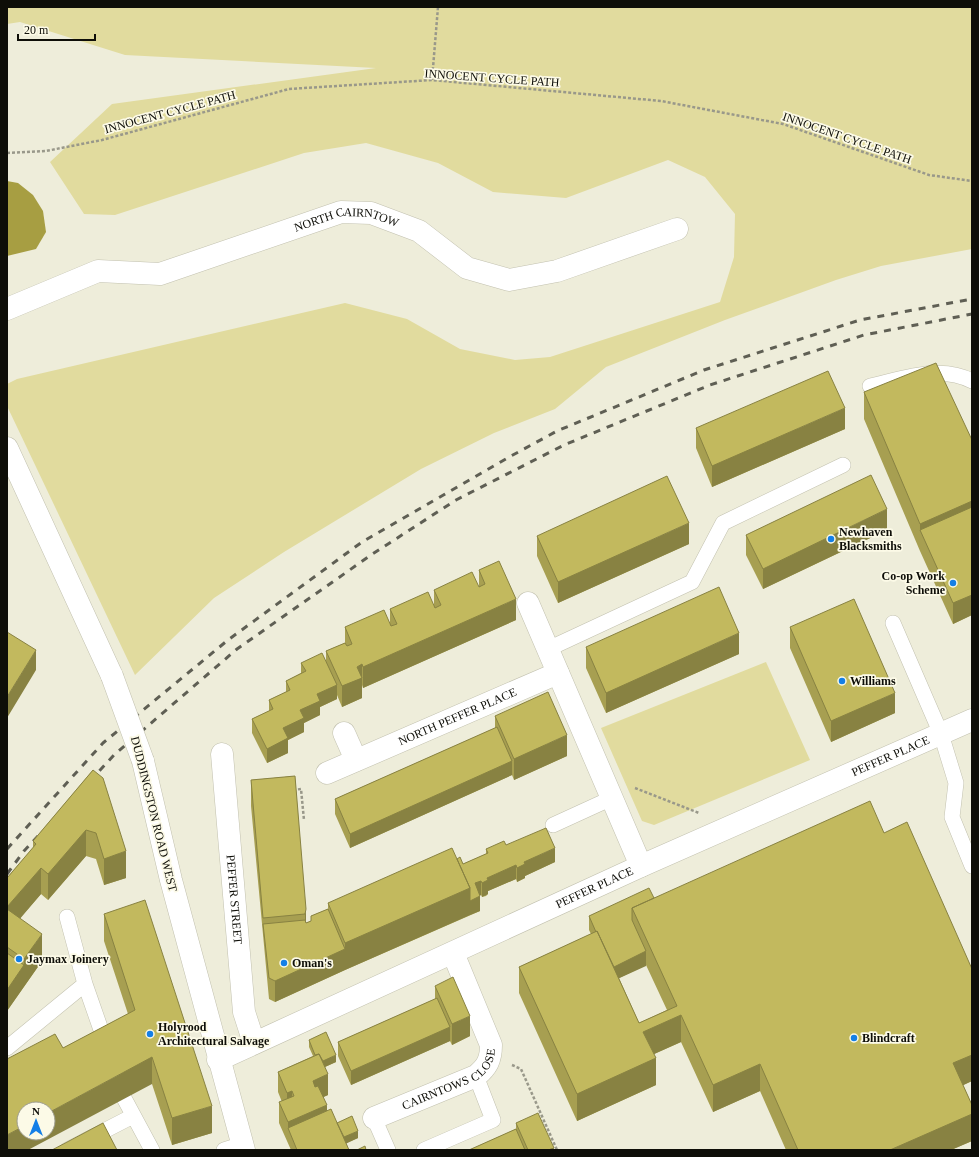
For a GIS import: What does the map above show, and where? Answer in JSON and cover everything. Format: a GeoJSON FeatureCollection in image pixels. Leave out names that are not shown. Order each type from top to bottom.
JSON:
{"type":"FeatureCollection","features":[{"type":"Feature","properties":{"kind":"street","name":"NORTH CAIRNTOW"},"geometry":{"type":"LineString","coordinates":[[7,309],[98,271],[160,274],[341,212],[371,213],[418,231],[467,268],[509,280],[557,271],[677,229]]}},
{"type":"Feature","properties":{"kind":"street","name":"DUDDINGSTON ROAD WEST"},"geometry":{"type":"LineString","coordinates":[[7,448],[112,676],[143,761],[171,880],[218,1060],[237,1148]]}},
{"type":"Feature","properties":{"kind":"street"},"geometry":{"type":"LineString","coordinates":[[528,603],[641,866]]}},
{"type":"Feature","properties":{"kind":"street","name":"NORTH PEFFER PLACE"},"geometry":{"type":"LineString","coordinates":[[327,773],[558,673]]}},
{"type":"Feature","properties":{"kind":"street","name":"PEFFER PLACE"},"geometry":{"type":"LineString","coordinates":[[218,1060],[641,866],[972,720]]}},
{"type":"Feature","properties":{"kind":"street"},"geometry":{"type":"LineString","coordinates":[[344,733],[356,760]]}},
{"type":"Feature","properties":{"kind":"street","name":"PEFFER STREET"},"geometry":{"type":"LineString","coordinates":[[222,754],[244,1012],[254,1043]]}},
{"type":"Feature","properties":{"kind":"street","name":"CAIRNTOWS CLOSE"},"geometry":{"type":"LineString","coordinates":[[374,1118],[476,1076],[485,1069],[491,1057],[491,1045],[453,953]]}},
{"type":"Feature","properties":{"kind":"lane"},"geometry":{"type":"LineString","coordinates":[[870,386],[932,372],[961,375],[972,381]]}},
{"type":"Feature","properties":{"kind":"lane"},"geometry":{"type":"LineString","coordinates":[[548,649],[692,582],[723,523],[843,465]]}},
{"type":"Feature","properties":{"kind":"lane"},"geometry":{"type":"LineString","coordinates":[[894,623],[941,734],[956,783],[952,817],[972,866]]}},
{"type":"Feature","properties":{"kind":"lane"},"geometry":{"type":"LineString","coordinates":[[553,825],[612,798]]}},
{"type":"Feature","properties":{"kind":"lane"},"geometry":{"type":"LineString","coordinates":[[67,917],[85,984],[108,1052]]}},
{"type":"Feature","properties":{"kind":"lane"},"geometry":{"type":"LineString","coordinates":[[7,1048],[85,984]]}},
{"type":"Feature","properties":{"kind":"lane"},"geometry":{"type":"LineString","coordinates":[[424,1150],[494,1120],[476,1076]]}},
{"type":"Feature","properties":{"kind":"lane"},"geometry":{"type":"LineString","coordinates":[[124,1098],[152,1150]]}},
{"type":"Feature","properties":{"kind":"lane"},"geometry":{"type":"LineString","coordinates":[[67,1150],[133,1116]]}},
{"type":"Feature","properties":{"kind":"lane"},"geometry":{"type":"LineString","coordinates":[[374,1118],[388,1150]]}},
{"type":"Feature","properties":{"kind":"path"},"geometry":{"type":"LineString","coordinates":[[432,80],[438,7]]}},
{"type":"Feature","properties":{"kind":"path","name":"INNOCENT CYCLE PATH"},"geometry":{"type":"LineString","coordinates":[[7,154],[46,151],[102,140],[289,89],[432,80],[661,101],[783,124],[929,175],[972,181]]}},
{"type":"Feature","properties":{"kind":"path"},"geometry":{"type":"LineString","coordinates":[[602,776],[734,826]]}},
{"type":"Feature","properties":{"kind":"path"},"geometry":{"type":"LineString","coordinates":[[286,790],[301,790],[304,820]]}},
{"type":"Feature","properties":{"kind":"path"},"geometry":{"type":"LineString","coordinates":[[491,1057],[521,1069],[557,1150]]}},
{"type":"Feature","properties":{"kind":"shaded area"},"geometry":{"type":"Polygon","coordinates":[[[7,7],[972,7],[972,249],[881,266],[836,280],[725,320],[606,367],[555,409],[494,433],[421,469],[284,552],[214,598],[135,675],[7,406],[7,384],[17,379],[345,303],[407,319],[460,349],[515,360],[550,357],[720,302],[734,257],[735,214],[705,177],[668,160],[566,198],[493,192],[438,163],[366,143],[304,153],[115,215],[84,214],[50,162],[112,104],[376,68],[125,55],[20,22],[7,24],[7,7]]]}},
{"type":"Feature","properties":{"kind":"shaded area"},"geometry":{"type":"Polygon","coordinates":[[[7,181],[18,183],[33,195],[43,211],[46,232],[36,249],[7,256],[7,181]]]}},
{"type":"Feature","properties":{"kind":"shaded area"},"geometry":{"type":"Polygon","coordinates":[[[766,662],[810,760],[654,825],[642,821],[601,728],[766,662]]]}},
{"type":"Feature","properties":{"kind":"building"},"geometry":{"type":"Polygon","coordinates":[[[936,363],[972,440],[972,501],[920,524],[864,392],[936,363]]]}},
{"type":"Feature","properties":{"kind":"building"},"geometry":{"type":"Polygon","coordinates":[[[828,371],[845,408],[712,466],[696,428],[828,371]]]}},
{"type":"Feature","properties":{"kind":"building"},"geometry":{"type":"Polygon","coordinates":[[[871,475],[887,509],[763,569],[746,535],[871,475]]]}},
{"type":"Feature","properties":{"kind":"building"},"geometry":{"type":"Polygon","coordinates":[[[667,476],[689,523],[558,582],[537,536],[667,476]]]}},
{"type":"Feature","properties":{"kind":"building","name":"Co-op Work Scheme"},"geometry":{"type":"Polygon","coordinates":[[[972,507],[972,595],[953,603],[920,530],[972,507]]]}},
{"type":"Feature","properties":{"kind":"building"},"geometry":{"type":"Polygon","coordinates":[[[499,561],[516,599],[363,667],[362,664],[357,667],[362,678],[342,686],[326,651],[345,643],[347,646],[352,644],[345,627],[384,610],[391,626],[397,624],[390,609],[428,592],[435,608],[441,605],[434,590],[472,572],[479,587],[485,584],[479,570],[499,561]]]}},
{"type":"Feature","properties":{"kind":"building"},"geometry":{"type":"Polygon","coordinates":[[[719,587],[739,633],[606,693],[586,647],[719,587]]]}},
{"type":"Feature","properties":{"kind":"building","name":"Williams"},"geometry":{"type":"Polygon","coordinates":[[[854,599],[895,693],[831,721],[790,627],[854,599]]]}},
{"type":"Feature","properties":{"kind":"building"},"geometry":{"type":"Polygon","coordinates":[[[7,632],[36,650],[7,697],[7,632]]]}},
{"type":"Feature","properties":{"kind":"building"},"geometry":{"type":"Polygon","coordinates":[[[322,653],[337,685],[317,694],[320,701],[300,710],[304,718],[283,728],[288,738],[267,749],[252,719],[273,709],[269,700],[290,690],[286,681],[306,671],[301,663],[322,653]]]}},
{"type":"Feature","properties":{"kind":"building"},"geometry":{"type":"Polygon","coordinates":[[[548,692],[567,735],[514,759],[495,716],[548,692]]]}},
{"type":"Feature","properties":{"kind":"building"},"geometry":{"type":"Polygon","coordinates":[[[497,727],[512,761],[350,834],[335,799],[497,727]]]}},
{"type":"Feature","properties":{"kind":"building"},"geometry":{"type":"Polygon","coordinates":[[[93,770],[103,778],[126,851],[104,859],[96,833],[86,830],[48,874],[41,868],[7,907],[7,878],[36,844],[33,841],[93,770]]]}},
{"type":"Feature","properties":{"kind":"building"},"geometry":{"type":"Polygon","coordinates":[[[295,776],[306,909],[305,914],[263,918],[251,780],[295,776]]]}},
{"type":"Feature","properties":{"kind":"building","name":"Blindcraft"},"geometry":{"type":"Polygon","coordinates":[[[870,801],[884,833],[907,822],[972,969],[972,1055],[953,1063],[972,1105],[972,1114],[890,1150],[798,1150],[760,1064],[713,1085],[681,1015],[643,1032],[656,1058],[577,1094],[519,967],[597,931],[639,1023],[677,1006],[632,908],[870,801]]]}},
{"type":"Feature","properties":{"kind":"building"},"geometry":{"type":"Polygon","coordinates":[[[546,828],[555,848],[524,862],[525,864],[517,868],[516,865],[487,878],[488,880],[482,883],[481,881],[475,883],[480,896],[470,901],[470,888],[457,859],[460,857],[463,864],[488,853],[486,849],[504,841],[506,845],[546,828]]]}},
{"type":"Feature","properties":{"kind":"building"},"geometry":{"type":"Polygon","coordinates":[[[452,848],[470,888],[345,943],[328,903],[452,848]]]}},
{"type":"Feature","properties":{"kind":"building"},"geometry":{"type":"Polygon","coordinates":[[[649,888],[654,898],[632,908],[632,920],[646,951],[614,967],[589,916],[649,888]]]}},
{"type":"Feature","properties":{"kind":"building"},"geometry":{"type":"Polygon","coordinates":[[[145,900],[212,1106],[172,1118],[152,1057],[56,1109],[56,1101],[16,1101],[16,1130],[7,1135],[7,1059],[55,1034],[63,1048],[135,1010],[104,914],[145,900]]]}},
{"type":"Feature","properties":{"kind":"building"},"geometry":{"type":"Polygon","coordinates":[[[7,909],[42,934],[24,959],[7,947],[7,909]]]}},
{"type":"Feature","properties":{"kind":"building"},"geometry":{"type":"Polygon","coordinates":[[[328,909],[345,949],[275,981],[269,978],[263,924],[305,920],[306,923],[311,921],[311,916],[328,909]]]}},
{"type":"Feature","properties":{"kind":"building"},"geometry":{"type":"Polygon","coordinates":[[[7,953],[24,965],[7,990],[7,953]]]}},
{"type":"Feature","properties":{"kind":"building"},"geometry":{"type":"Polygon","coordinates":[[[453,977],[470,1016],[452,1024],[435,986],[453,977]]]}},
{"type":"Feature","properties":{"kind":"building"},"geometry":{"type":"Polygon","coordinates":[[[437,998],[450,1027],[351,1071],[338,1042],[437,998]]]}},
{"type":"Feature","properties":{"kind":"building"},"geometry":{"type":"Polygon","coordinates":[[[326,1032],[336,1055],[323,1061],[319,1054],[315,1055],[309,1040],[326,1032]]]}},
{"type":"Feature","properties":{"kind":"building"},"geometry":{"type":"Polygon","coordinates":[[[319,1054],[328,1074],[313,1081],[315,1087],[318,1086],[327,1105],[288,1122],[279,1102],[294,1096],[292,1091],[287,1093],[278,1072],[319,1054]]]}},
{"type":"Feature","properties":{"kind":"building"},"geometry":{"type":"Polygon","coordinates":[[[331,1109],[349,1150],[297,1150],[288,1128],[331,1109]]]}},
{"type":"Feature","properties":{"kind":"building"},"geometry":{"type":"Polygon","coordinates":[[[538,1113],[554,1148],[548,1150],[528,1150],[516,1123],[538,1113]]]}},
{"type":"Feature","properties":{"kind":"building"},"geometry":{"type":"Polygon","coordinates":[[[352,1116],[358,1131],[344,1137],[337,1123],[352,1116]]]}},
{"type":"Feature","properties":{"kind":"building"},"geometry":{"type":"Polygon","coordinates":[[[103,1123],[117,1150],[52,1150],[103,1123]]]}},
{"type":"Feature","properties":{"kind":"building"},"geometry":{"type":"Polygon","coordinates":[[[516,1129],[525,1150],[469,1150],[516,1129]]]}},
{"type":"Feature","properties":{"kind":"building"},"geometry":{"type":"Polygon","coordinates":[[[365,1146],[366,1150],[357,1150],[365,1146]]]}},
{"type":"Feature","properties":{"kind":"railway"},"geometry":{"type":"LineString","coordinates":[[7,849],[103,743],[228,640],[362,542],[511,456],[557,431],[704,370],[860,320],[972,299]]}},
{"type":"Feature","properties":{"kind":"railway"},"geometry":{"type":"LineString","coordinates":[[90,781],[114,755],[237,649],[371,555],[456,500],[564,445],[710,385],[864,335],[972,314]]}},
{"type":"Feature","properties":{"kind":"railway"},"geometry":{"type":"LineString","coordinates":[[7,874],[24,851],[40,834]]}},
{"type":"Feature","properties":{"kind":"place","name":"Newhaven Blacksmiths"},"geometry":{"type":"Point","coordinates":[831,539]}},
{"type":"Feature","properties":{"kind":"place","name":"Co-op Work Scheme"},"geometry":{"type":"Point","coordinates":[953,583]}},
{"type":"Feature","properties":{"kind":"place","name":"Williams"},"geometry":{"type":"Point","coordinates":[842,681]}},
{"type":"Feature","properties":{"kind":"place","name":"Jaymax Joinery"},"geometry":{"type":"Point","coordinates":[19,959]}},
{"type":"Feature","properties":{"kind":"place","name":"Oman's"},"geometry":{"type":"Point","coordinates":[284,963]}},
{"type":"Feature","properties":{"kind":"place","name":"Holyrood Architectural Salvage"},"geometry":{"type":"Point","coordinates":[150,1034]}},
{"type":"Feature","properties":{"kind":"place","name":"Blindcraft"},"geometry":{"type":"Point","coordinates":[854,1038]}}]}
